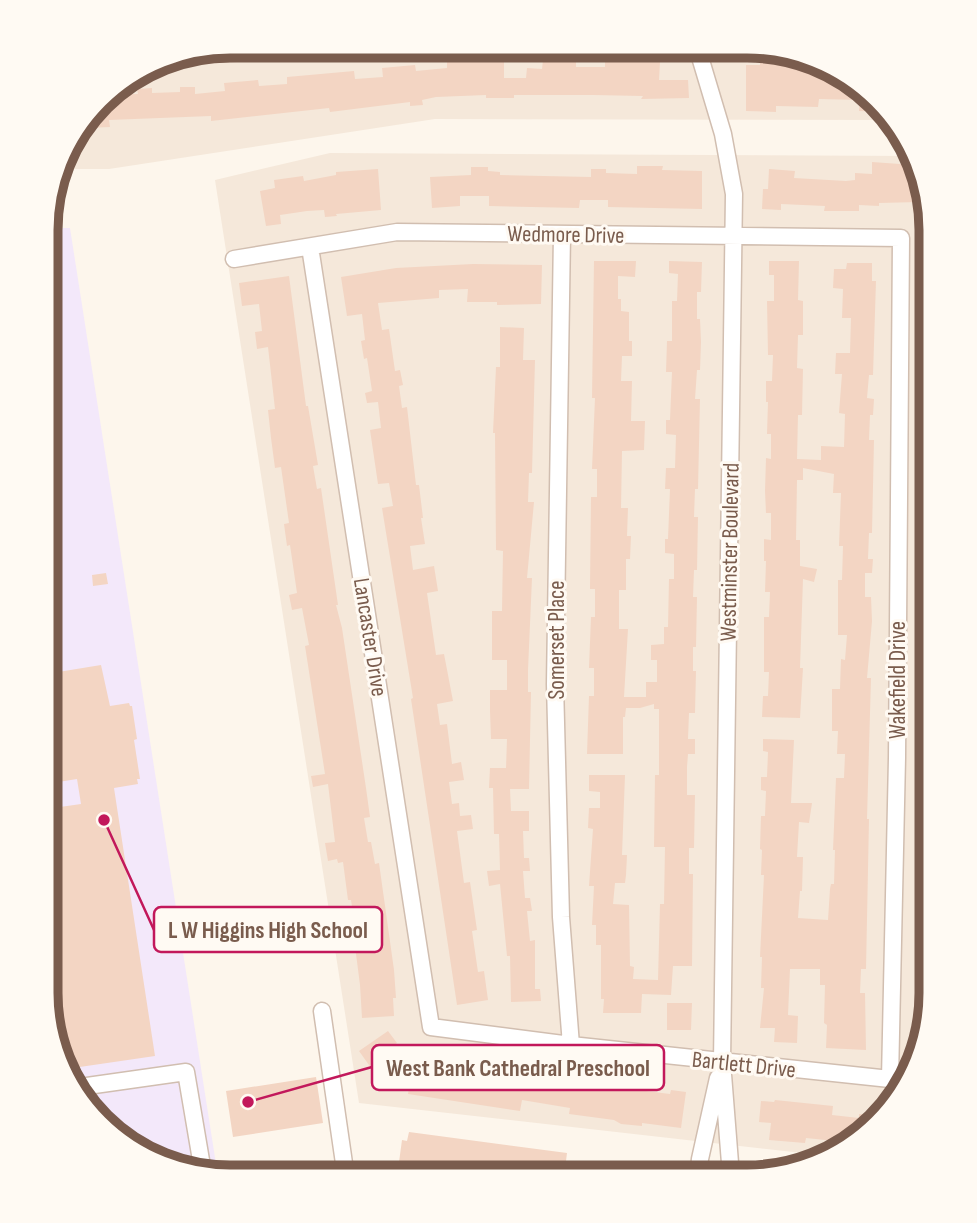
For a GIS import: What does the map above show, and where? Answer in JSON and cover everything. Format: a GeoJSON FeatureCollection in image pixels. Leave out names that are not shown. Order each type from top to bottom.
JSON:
{"type":"FeatureCollection","features":[{"type":"Feature","properties":{"kind":"street","name":"Westminster Boulevard"},"geometry":{"type":"LineString","coordinates":[[700,58],[723,134],[734,194],[722,1062],[730,1165]]}},
{"type":"Feature","properties":{"kind":"street","name":"Wedmore Drive"},"geometry":{"type":"LineString","coordinates":[[234,259],[397,232],[901,238]]}},
{"type":"Feature","properties":{"kind":"street","name":"Somerset Place"},"geometry":{"type":"LineString","coordinates":[[562,233],[555,684],[561,916],[571,1045]]}},
{"type":"Feature","properties":{"kind":"street","name":"Wakefield Drive"},"geometry":{"type":"LineString","coordinates":[[890,1079],[897,758],[901,238]]}},
{"type":"Feature","properties":{"kind":"street","name":"Lancaster Drive"},"geometry":{"type":"LineString","coordinates":[[310,247],[431,1027]]}},
{"type":"Feature","properties":{"kind":"street"},"geometry":{"type":"LineString","coordinates":[[323,1010],[343,1165]]}},
{"type":"Feature","properties":{"kind":"street","name":"Bartlett Drive"},"geometry":{"type":"LineString","coordinates":[[431,1027],[571,1045],[890,1079]]}},
{"type":"Feature","properties":{"kind":"street","name":"Westminster Boulevard"},"geometry":{"type":"LineString","coordinates":[[699,1165],[722,1062]]}},
{"type":"Feature","properties":{"kind":"street"},"geometry":{"type":"LineString","coordinates":[[86,1086],[186,1072],[201,1163]]}},
{"type":"Feature","properties":{"kind":"shaded area"},"geometry":{"type":"Polygon","coordinates":[[[219,58],[769,59],[813,71],[833,81],[861,101],[880,120],[435,119],[109,169],[69,169],[87,134],[101,116],[125,93],[154,76],[196,61],[219,58]]]}},
{"type":"Feature","properties":{"kind":"shaded area"},"geometry":{"type":"Polygon","coordinates":[[[330,153],[902,156],[913,185],[919,230],[919,1004],[913,1038],[896,1079],[884,1098],[852,1130],[808,1154],[359,1103],[215,180],[330,153]]]}},
{"type":"Feature","properties":{"kind":"shaded area"},"geometry":{"type":"Polygon","coordinates":[[[70,228],[216,1165],[164,1152],[125,1130],[108,1115],[93,1098],[71,1059],[59,1015],[58,230],[70,228]]]}},
{"type":"Feature","properties":{"kind":"building"},"geometry":{"type":"Polygon","coordinates":[[[504,60],[504,78],[526,78],[527,68],[542,69],[543,60],[576,61],[576,67],[605,67],[605,61],[660,62],[659,80],[688,80],[689,98],[641,99],[643,96],[593,95],[436,97],[422,100],[423,105],[410,106],[410,102],[330,112],[329,108],[211,121],[211,116],[109,120],[110,127],[92,128],[123,94],[138,94],[137,89],[152,88],[152,93],[180,92],[180,87],[195,87],[195,94],[225,91],[224,83],[258,80],[259,86],[287,84],[287,77],[354,71],[355,79],[383,77],[382,68],[415,65],[416,71],[447,68],[447,62],[504,60]]]}},
{"type":"Feature","properties":{"kind":"building"},"geometry":{"type":"Polygon","coordinates":[[[760,62],[785,62],[813,71],[843,87],[860,100],[819,99],[818,107],[776,106],[776,112],[746,111],[746,65],[760,65],[760,62]]]}},
{"type":"Feature","properties":{"kind":"building"},"geometry":{"type":"Polygon","coordinates":[[[860,100],[872,112],[859,111],[860,100]]]}},
{"type":"Feature","properties":{"kind":"building"},"geometry":{"type":"Polygon","coordinates":[[[872,162],[906,164],[917,202],[859,205],[859,211],[824,211],[825,206],[781,204],[781,210],[762,209],[763,189],[768,189],[769,169],[795,171],[794,178],[846,181],[855,180],[855,173],[872,174],[872,162]]]}},
{"type":"Feature","properties":{"kind":"building"},"geometry":{"type":"Polygon","coordinates":[[[637,166],[702,171],[702,209],[608,207],[608,200],[580,200],[579,208],[489,206],[489,196],[460,196],[460,206],[432,208],[430,177],[471,175],[471,167],[488,167],[488,171],[500,172],[500,175],[591,177],[591,169],[606,169],[606,173],[637,174],[637,166]]]}},
{"type":"Feature","properties":{"kind":"building"},"geometry":{"type":"Polygon","coordinates":[[[378,169],[381,210],[325,217],[324,210],[307,211],[280,215],[281,224],[266,226],[260,191],[275,188],[274,180],[303,176],[304,181],[336,175],[336,172],[378,169]]]}},
{"type":"Feature","properties":{"kind":"building"},"geometry":{"type":"Polygon","coordinates":[[[594,261],[636,261],[635,277],[618,276],[618,299],[621,299],[621,311],[629,312],[629,341],[632,341],[632,356],[622,356],[621,381],[632,381],[631,421],[645,421],[644,450],[622,451],[621,508],[628,508],[627,536],[631,536],[630,559],[626,559],[626,590],[619,590],[619,629],[628,629],[624,697],[646,697],[646,682],[657,682],[657,660],[651,660],[651,645],[664,644],[664,627],[668,627],[669,579],[674,579],[674,554],[665,553],[670,489],[665,489],[666,468],[675,468],[676,435],[666,434],[666,420],[670,420],[672,372],[666,372],[667,341],[672,341],[672,301],[677,301],[678,274],[669,273],[669,261],[702,262],[701,292],[697,292],[700,370],[697,370],[695,399],[700,399],[698,489],[695,489],[694,517],[698,517],[697,570],[694,570],[693,597],[697,597],[696,647],[693,647],[693,671],[696,671],[695,713],[689,713],[688,739],[695,739],[695,754],[688,754],[687,767],[687,795],[695,795],[694,848],[689,848],[689,874],[693,874],[692,966],[673,966],[671,995],[642,994],[641,1013],[603,1013],[601,945],[596,945],[596,925],[592,925],[594,886],[589,886],[593,829],[588,828],[589,808],[600,808],[600,792],[589,791],[589,775],[625,775],[622,855],[627,855],[626,875],[625,883],[615,883],[613,904],[629,905],[630,966],[634,967],[633,979],[658,980],[665,847],[654,847],[655,775],[659,775],[659,709],[654,709],[654,704],[626,708],[623,717],[623,754],[587,754],[589,696],[594,696],[594,668],[589,668],[591,617],[595,617],[595,589],[590,589],[591,497],[597,497],[597,469],[592,469],[595,398],[592,398],[594,261]]]}},
{"type":"Feature","properties":{"kind":"building"},"geometry":{"type":"Polygon","coordinates":[[[769,261],[799,261],[798,300],[803,301],[803,335],[798,335],[797,368],[803,369],[797,459],[821,460],[821,446],[844,447],[845,414],[839,413],[842,374],[835,374],[836,353],[850,353],[851,318],[842,318],[843,289],[833,288],[834,269],[846,269],[847,263],[872,263],[872,281],[876,281],[873,375],[869,375],[867,398],[874,399],[869,440],[874,440],[872,533],[869,533],[868,559],[873,559],[872,573],[865,573],[865,597],[871,597],[872,621],[867,678],[871,678],[866,969],[861,969],[860,993],[865,993],[866,1050],[826,1048],[825,985],[820,985],[820,969],[790,969],[788,1015],[798,1016],[797,1043],[774,1042],[775,1028],[760,1028],[764,988],[761,988],[760,957],[764,875],[761,875],[760,849],[761,816],[765,816],[766,791],[761,790],[761,777],[767,777],[768,752],[763,751],[763,739],[794,740],[791,803],[812,803],[809,823],[799,822],[797,857],[803,857],[798,918],[828,920],[830,889],[831,884],[834,884],[836,778],[844,778],[845,754],[837,754],[838,731],[832,731],[832,689],[840,689],[841,659],[845,660],[847,635],[838,635],[838,580],[842,580],[843,546],[839,546],[841,493],[833,493],[834,474],[803,468],[803,480],[797,480],[796,540],[800,540],[800,566],[817,569],[814,582],[803,579],[800,718],[762,717],[763,696],[768,696],[769,672],[764,672],[764,617],[769,617],[770,592],[765,592],[764,539],[771,540],[771,513],[766,513],[765,491],[766,458],[771,459],[771,434],[767,434],[766,381],[772,381],[773,355],[768,355],[767,301],[774,301],[774,275],[769,275],[769,261]]]}},
{"type":"Feature","properties":{"kind":"building"},"geometry":{"type":"Polygon","coordinates":[[[473,264],[542,265],[541,304],[497,305],[497,302],[467,302],[468,289],[439,290],[439,298],[378,303],[382,330],[389,329],[395,371],[400,370],[403,385],[399,386],[402,408],[407,407],[416,485],[419,485],[425,544],[410,546],[413,570],[434,566],[438,591],[427,593],[436,655],[444,654],[453,701],[437,704],[440,725],[447,724],[452,764],[461,762],[464,780],[449,782],[452,804],[459,803],[460,816],[471,815],[473,829],[457,831],[464,883],[470,882],[477,930],[472,931],[478,972],[484,971],[488,1000],[457,1005],[411,699],[413,698],[382,508],[393,506],[389,483],[378,484],[370,430],[381,428],[378,402],[367,403],[365,393],[372,391],[367,358],[364,359],[361,341],[365,340],[362,314],[347,316],[341,277],[396,268],[473,264]]]}},
{"type":"Feature","properties":{"kind":"building"},"geometry":{"type":"Polygon","coordinates":[[[289,276],[306,406],[318,465],[313,466],[317,489],[321,488],[336,605],[342,628],[366,788],[370,817],[364,818],[375,864],[379,863],[394,970],[394,1016],[362,1018],[355,946],[358,946],[343,862],[338,863],[337,859],[328,861],[325,843],[335,842],[328,784],[313,787],[311,776],[325,774],[305,646],[309,645],[302,608],[292,610],[289,595],[297,593],[284,524],[289,523],[281,467],[275,468],[271,438],[268,410],[275,409],[268,347],[257,349],[255,332],[262,331],[259,304],[242,306],[239,283],[289,276]]]}},
{"type":"Feature","properties":{"kind":"building"},"geometry":{"type":"Polygon","coordinates":[[[500,327],[524,328],[523,360],[535,360],[532,473],[529,473],[528,502],[534,502],[527,578],[532,578],[528,670],[528,692],[531,692],[529,789],[510,789],[511,811],[529,811],[529,831],[523,831],[524,858],[529,858],[530,871],[523,871],[525,898],[530,898],[532,911],[527,911],[530,941],[535,940],[535,989],[540,989],[541,1001],[511,1002],[510,956],[507,956],[500,884],[489,886],[487,871],[500,870],[499,834],[494,834],[493,788],[489,788],[490,768],[506,768],[507,739],[491,739],[490,711],[490,690],[507,690],[507,660],[492,660],[492,611],[502,611],[503,551],[496,550],[493,433],[496,367],[500,367],[500,327]]]}},
{"type":"Feature","properties":{"kind":"building"},"geometry":{"type":"Polygon","coordinates":[[[106,573],[108,584],[93,586],[92,575],[106,573]]]}},
{"type":"Feature","properties":{"kind":"building"},"geometry":{"type":"Polygon","coordinates":[[[101,665],[110,706],[129,703],[132,706],[140,779],[137,779],[138,784],[114,788],[155,1056],[75,1068],[64,1038],[58,993],[58,807],[81,804],[77,779],[58,782],[58,672],[101,665]]]}},
{"type":"Feature","properties":{"kind":"building"},"geometry":{"type":"Polygon","coordinates":[[[667,1003],[692,1003],[691,1030],[667,1030],[667,1003]]]}},
{"type":"Feature","properties":{"kind":"building"},"geometry":{"type":"Polygon","coordinates":[[[388,1031],[404,1060],[379,1079],[359,1051],[388,1031]]]}},
{"type":"Feature","properties":{"kind":"building"},"geometry":{"type":"Polygon","coordinates":[[[413,1064],[454,1070],[472,1071],[473,1068],[499,1072],[501,1084],[513,1083],[513,1071],[592,1085],[593,1081],[646,1087],[646,1091],[670,1094],[671,1090],[686,1092],[681,1128],[642,1123],[642,1126],[621,1124],[614,1120],[569,1114],[570,1108],[522,1100],[520,1111],[408,1094],[413,1064]]]}},
{"type":"Feature","properties":{"kind":"building"},"geometry":{"type":"Polygon","coordinates":[[[316,1077],[323,1123],[233,1137],[226,1091],[316,1077]]]}},
{"type":"Feature","properties":{"kind":"building"},"geometry":{"type":"Polygon","coordinates":[[[761,1101],[833,1106],[832,1115],[859,1118],[859,1114],[869,1115],[835,1141],[806,1138],[805,1143],[769,1140],[771,1123],[759,1122],[761,1101]]]}},
{"type":"Feature","properties":{"kind":"building"},"geometry":{"type":"Polygon","coordinates":[[[409,1132],[567,1153],[566,1165],[399,1165],[402,1140],[407,1141],[409,1132]]]}},
{"type":"Feature","properties":{"kind":"place","name":"L W Higgins High School"},"geometry":{"type":"Point","coordinates":[104,820]}},
{"type":"Feature","properties":{"kind":"place","name":"West Bank Cathedral Preschool"},"geometry":{"type":"Point","coordinates":[248,1102]}}]}
